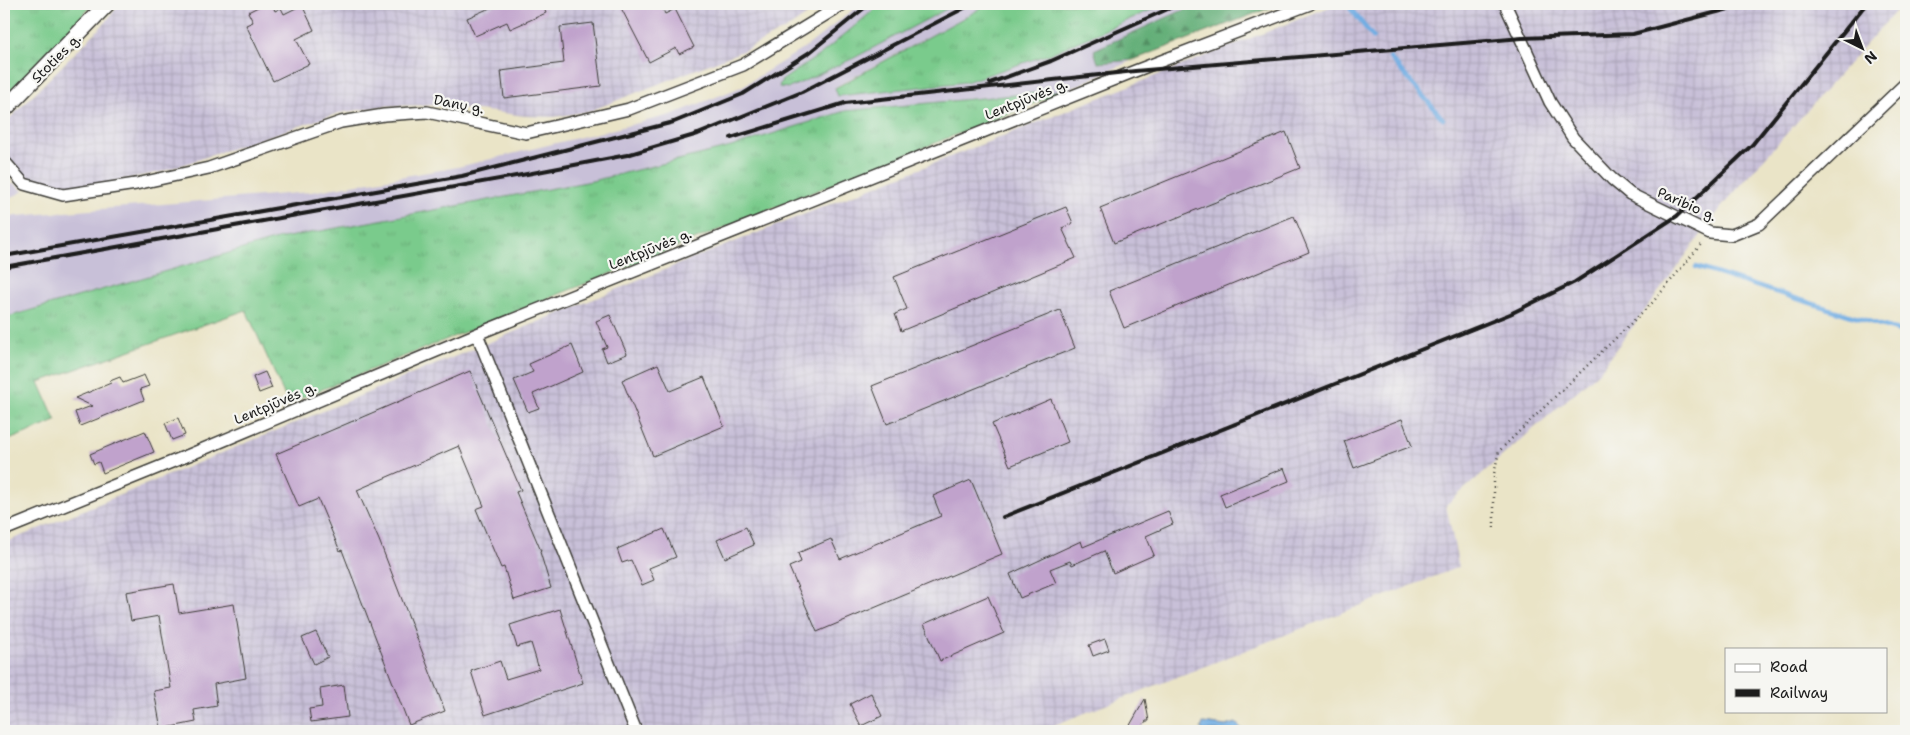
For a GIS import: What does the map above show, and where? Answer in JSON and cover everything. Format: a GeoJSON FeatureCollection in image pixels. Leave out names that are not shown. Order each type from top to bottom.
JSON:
{"type":"FeatureCollection","features":[{"type":"Feature","properties":{"kind":"main road","name":"Stoties g."},"geometry":{"type":"LineString","coordinates":[[4,110],[108,4]]}},
{"type":"Feature","properties":{"kind":"street","name":"Danų g."},"geometry":{"type":"LineString","coordinates":[[4,161],[24,184],[63,195],[136,184],[209,168],[341,122],[384,115],[427,112],[526,133],[629,109],[743,65],[842,4]]}},
{"type":"Feature","properties":{"kind":"street","name":"Lentpjūvės g."},"geometry":{"type":"LineString","coordinates":[[4,530],[180,459],[477,334],[1135,71],[1310,4]]}},
{"type":"Feature","properties":{"kind":"street","name":"Paribio g."},"geometry":{"type":"LineString","coordinates":[[1505,4],[1550,102],[1573,138],[1612,179],[1630,194],[1710,233],[1732,235],[1759,224],[1906,83]]}},
{"type":"Feature","properties":{"kind":"street"},"geometry":{"type":"LineString","coordinates":[[477,334],[636,731]]}},
{"type":"Feature","properties":{"kind":"path"},"geometry":{"type":"LineString","coordinates":[[1494,528],[1494,474],[1499,451],[1653,302],[1710,233]]}},
{"type":"Feature","properties":{"kind":"shaded area"},"geometry":{"type":"Polygon","coordinates":[[[119,4],[823,4],[791,26],[745,50],[590,111],[555,117],[525,116],[438,105],[386,106],[339,113],[161,172],[106,183],[59,187],[39,183],[17,171],[4,156],[4,124],[106,22],[119,4]]]}},
{"type":"Feature","properties":{"kind":"shaded area"},"geometry":{"type":"Polygon","coordinates":[[[860,4],[881,4],[821,54],[781,81],[854,58],[956,4],[989,4],[835,87],[838,96],[966,82],[1047,55],[1165,4],[1197,4],[1095,50],[1099,63],[1133,60],[1067,90],[845,111],[731,147],[592,181],[277,239],[4,318],[4,217],[311,192],[458,167],[671,115],[741,87],[806,47],[860,4]]]}},
{"type":"Feature","properties":{"kind":"shaded area"},"geometry":{"type":"Polygon","coordinates":[[[1337,4],[1902,4],[1724,204],[1599,372],[1446,505],[1459,567],[1039,731],[4,731],[4,543],[681,263],[1337,4]]]}},
{"type":"Feature","properties":{"kind":"shaded area"},"geometry":{"type":"Polygon","coordinates":[[[14,183],[23,191],[4,202],[4,190],[14,183]]]}},
{"type":"Feature","properties":{"kind":"green space"},"geometry":{"type":"Polygon","coordinates":[[[4,4],[93,4],[4,97],[4,4]]]}},
{"type":"Feature","properties":{"kind":"green space"},"geometry":{"type":"Polygon","coordinates":[[[881,4],[956,4],[854,58],[789,88],[779,87],[781,81],[821,54],[881,4]]]}},
{"type":"Feature","properties":{"kind":"green space"},"geometry":{"type":"Polygon","coordinates":[[[989,4],[1165,4],[1047,55],[966,82],[838,96],[835,88],[989,4]]]}},
{"type":"Feature","properties":{"kind":"green space"},"geometry":{"type":"Polygon","coordinates":[[[1197,4],[1280,4],[1133,60],[1098,63],[1094,50],[1197,4]]]}},
{"type":"Feature","properties":{"kind":"green space"},"geometry":{"type":"Polygon","coordinates":[[[1067,90],[288,403],[246,310],[39,382],[56,421],[4,442],[4,318],[277,239],[592,181],[731,147],[845,111],[1067,90]]]}},
{"type":"Feature","properties":{"kind":"water"},"geometry":{"type":"Polygon","coordinates":[[[1203,723],[1226,726],[1236,723],[1244,731],[1203,731],[1201,729],[1203,723]]]}},
{"type":"Feature","properties":{"kind":"building"},"geometry":{"type":"Polygon","coordinates":[[[264,4],[272,4],[275,11],[281,8],[284,14],[302,5],[314,30],[296,39],[309,64],[273,81],[246,25],[253,22],[248,12],[264,4]]]}},
{"type":"Feature","properties":{"kind":"building"},"geometry":{"type":"Polygon","coordinates":[[[499,4],[542,4],[546,13],[510,29],[507,22],[475,36],[467,18],[499,4]]]}},
{"type":"Feature","properties":{"kind":"building"},"geometry":{"type":"Polygon","coordinates":[[[619,4],[660,4],[665,14],[675,9],[694,47],[679,54],[676,48],[649,62],[619,4]]]}},
{"type":"Feature","properties":{"kind":"building"},"geometry":{"type":"Polygon","coordinates":[[[593,23],[601,86],[504,98],[501,71],[564,63],[560,27],[593,23]]]}},
{"type":"Feature","properties":{"kind":"building"},"geometry":{"type":"Polygon","coordinates":[[[1286,132],[1300,168],[1114,243],[1100,208],[1286,132]]]}},
{"type":"Feature","properties":{"kind":"building"},"geometry":{"type":"Polygon","coordinates":[[[1066,207],[1073,223],[1062,228],[1076,258],[901,331],[895,314],[907,309],[894,277],[1066,207]]]}},
{"type":"Feature","properties":{"kind":"building"},"geometry":{"type":"Polygon","coordinates":[[[1294,216],[1309,252],[1124,328],[1109,291],[1294,216]]]}},
{"type":"Feature","properties":{"kind":"building"},"geometry":{"type":"Polygon","coordinates":[[[1060,310],[1075,348],[887,424],[872,386],[1060,310]]]}},
{"type":"Feature","properties":{"kind":"building"},"geometry":{"type":"Polygon","coordinates":[[[610,315],[627,354],[607,362],[602,349],[607,347],[596,321],[610,315]]]}},
{"type":"Feature","properties":{"kind":"building"},"geometry":{"type":"Polygon","coordinates":[[[572,345],[583,372],[533,394],[539,408],[528,412],[514,380],[533,372],[529,364],[572,345]]]}},
{"type":"Feature","properties":{"kind":"building"},"geometry":{"type":"Polygon","coordinates":[[[658,364],[670,391],[704,377],[724,426],[653,456],[622,380],[658,364]]]}},
{"type":"Feature","properties":{"kind":"building"},"geometry":{"type":"Polygon","coordinates":[[[470,371],[521,490],[516,492],[541,551],[551,588],[514,600],[504,567],[501,568],[476,509],[484,506],[459,446],[357,490],[379,540],[445,711],[409,725],[342,550],[340,551],[318,499],[299,507],[276,454],[470,371]]]}},
{"type":"Feature","properties":{"kind":"building"},"geometry":{"type":"Polygon","coordinates":[[[265,372],[272,388],[259,393],[253,377],[265,372]]]}},
{"type":"Feature","properties":{"kind":"building"},"geometry":{"type":"Polygon","coordinates":[[[144,375],[149,386],[140,389],[144,400],[80,426],[75,412],[92,406],[75,398],[111,383],[110,381],[120,377],[123,383],[144,375]]]}},
{"type":"Feature","properties":{"kind":"building"},"geometry":{"type":"Polygon","coordinates":[[[1051,399],[1068,442],[1010,466],[992,424],[1051,399]]]}},
{"type":"Feature","properties":{"kind":"building"},"geometry":{"type":"Polygon","coordinates":[[[178,418],[185,435],[172,440],[165,423],[178,418]]]}},
{"type":"Feature","properties":{"kind":"building"},"geometry":{"type":"Polygon","coordinates":[[[1402,419],[1412,446],[1354,468],[1344,441],[1402,419]]]}},
{"type":"Feature","properties":{"kind":"building"},"geometry":{"type":"Polygon","coordinates":[[[145,431],[154,452],[103,473],[99,462],[94,464],[90,454],[145,431]]]}},
{"type":"Feature","properties":{"kind":"building"},"geometry":{"type":"Polygon","coordinates":[[[1284,468],[1289,481],[1225,507],[1220,494],[1284,468]]]}},
{"type":"Feature","properties":{"kind":"building"},"geometry":{"type":"Polygon","coordinates":[[[971,480],[1002,554],[817,632],[789,567],[801,562],[798,553],[831,539],[840,559],[941,516],[933,496],[971,480]]]}},
{"type":"Feature","properties":{"kind":"building"},"geometry":{"type":"Polygon","coordinates":[[[1168,511],[1173,524],[1146,536],[1154,555],[1113,573],[1104,551],[1072,565],[1070,561],[1050,569],[1056,583],[1020,598],[1010,574],[1081,541],[1083,547],[1168,511]]]}},
{"type":"Feature","properties":{"kind":"building"},"geometry":{"type":"Polygon","coordinates":[[[746,527],[754,545],[725,558],[717,540],[746,527]]]}},
{"type":"Feature","properties":{"kind":"building"},"geometry":{"type":"Polygon","coordinates":[[[664,529],[676,557],[649,568],[654,580],[642,585],[631,560],[622,563],[617,549],[664,529]]]}},
{"type":"Feature","properties":{"kind":"building"},"geometry":{"type":"Polygon","coordinates":[[[174,584],[179,613],[234,604],[246,678],[214,684],[217,706],[194,710],[196,722],[161,729],[154,691],[171,688],[159,616],[131,621],[126,592],[174,584]]]}},
{"type":"Feature","properties":{"kind":"building"},"geometry":{"type":"Polygon","coordinates":[[[988,596],[1004,633],[940,661],[924,624],[988,596]]]}},
{"type":"Feature","properties":{"kind":"building"},"geometry":{"type":"Polygon","coordinates":[[[560,609],[583,683],[485,715],[471,671],[500,661],[506,679],[539,669],[531,643],[517,647],[510,625],[560,609]]]}},
{"type":"Feature","properties":{"kind":"building"},"geometry":{"type":"Polygon","coordinates":[[[316,632],[328,657],[314,664],[302,638],[316,632]]]}},
{"type":"Feature","properties":{"kind":"building"},"geometry":{"type":"Polygon","coordinates":[[[1105,639],[1109,650],[1093,656],[1089,645],[1105,639]]]}},
{"type":"Feature","properties":{"kind":"building"},"geometry":{"type":"Polygon","coordinates":[[[344,685],[348,717],[311,722],[309,709],[322,707],[320,689],[344,685]]]}},
{"type":"Feature","properties":{"kind":"building"},"geometry":{"type":"Polygon","coordinates":[[[871,693],[882,716],[861,726],[850,704],[871,693]]]}},
{"type":"Feature","properties":{"kind":"building"},"geometry":{"type":"Polygon","coordinates":[[[1145,699],[1149,721],[1146,721],[1139,731],[1136,731],[1129,727],[1145,699]]]}},
{"type":"Feature","properties":{"kind":"waterway"},"geometry":{"type":"LineString","coordinates":[[1350,8],[1373,37]]}},
{"type":"Feature","properties":{"kind":"waterway"},"geometry":{"type":"LineString","coordinates":[[1390,58],[1443,119]]}},
{"type":"Feature","properties":{"kind":"waterway"},"geometry":{"type":"LineString","coordinates":[[1696,267],[1906,333]]}},
{"type":"Feature","properties":{"kind":"railway"},"geometry":{"type":"LineString","coordinates":[[4,256],[462,176],[674,122],[743,94],[810,52],[869,4]]}},
{"type":"Feature","properties":{"kind":"railway"},"geometry":{"type":"LineString","coordinates":[[4,267],[627,155],[698,134],[802,92],[972,4]]}},
{"type":"Feature","properties":{"kind":"railway"},"geometry":{"type":"LineString","coordinates":[[990,83],[1051,61],[1179,4]]}},
{"type":"Feature","properties":{"kind":"railway"},"geometry":{"type":"LineString","coordinates":[[731,138],[845,103],[1135,71],[1522,38],[1633,34],[1748,4]]}},
{"type":"Feature","properties":{"kind":"railway"},"geometry":{"type":"LineString","coordinates":[[1003,517],[1510,314],[1575,282],[1677,216],[1752,145],[1866,4]]}}]}
